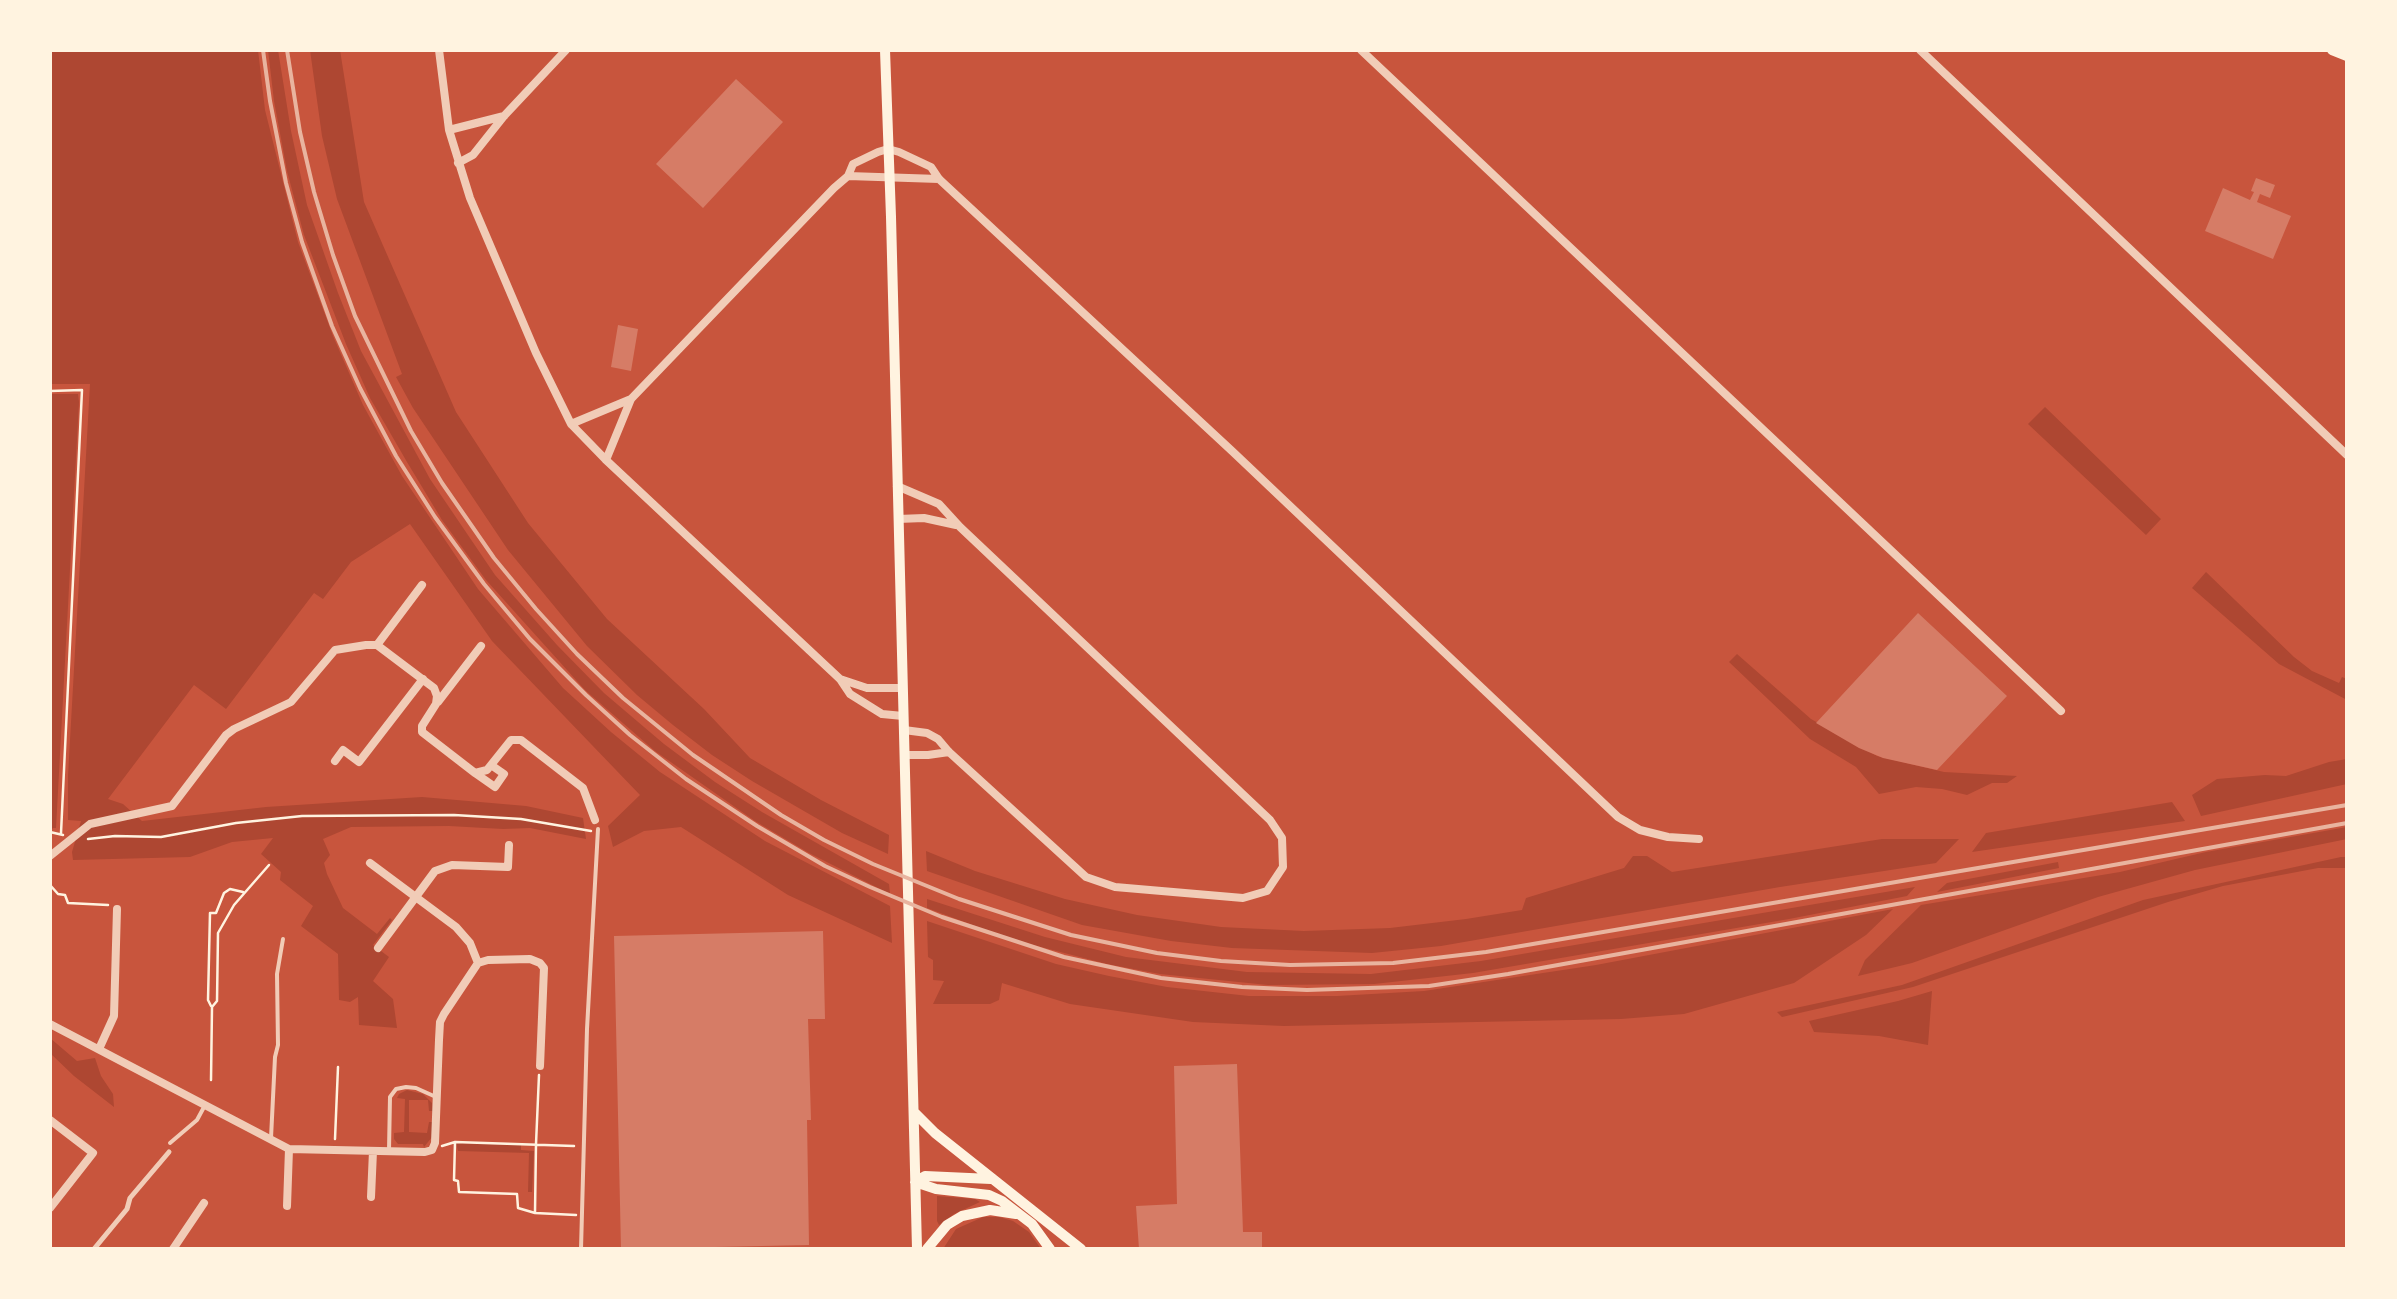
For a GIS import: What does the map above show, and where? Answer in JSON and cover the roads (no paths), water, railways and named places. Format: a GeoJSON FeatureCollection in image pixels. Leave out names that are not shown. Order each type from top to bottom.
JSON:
{"type":"FeatureCollection","features":[{"type":"Feature","properties":{"kind":"main road"},"geometry":{"type":"LineString","coordinates":[[885,50],[917,1249]]}},
{"type":"Feature","properties":{"kind":"main road"},"geometry":{"type":"LineString","coordinates":[[2332,50],[2347,56]]}},
{"type":"Feature","properties":{"kind":"main road"},"geometry":{"type":"LineString","coordinates":[[914,1112],[935,1133],[1082,1249]]}},
{"type":"Feature","properties":{"kind":"main road"},"geometry":{"type":"LineString","coordinates":[[916,1182],[925,1176],[992,1179]]}},
{"type":"Feature","properties":{"kind":"main road"},"geometry":{"type":"LineString","coordinates":[[916,1182],[936,1189],[989,1195],[1002,1201],[1022,1216],[1050,1249]]}},
{"type":"Feature","properties":{"kind":"main road"},"geometry":{"type":"LineString","coordinates":[[927,1249],[947,1226],[962,1216],[990,1210],[1022,1216]]}},
{"type":"Feature","properties":{"kind":"street"},"geometry":{"type":"LineString","coordinates":[[438,50],[449,130],[470,198],[571,424],[840,679],[850,694],[882,714],[903,716]]}},
{"type":"Feature","properties":{"kind":"street"},"geometry":{"type":"LineString","coordinates":[[458,163],[473,155],[566,50]]}},
{"type":"Feature","properties":{"kind":"street"},"geometry":{"type":"LineString","coordinates":[[1361,50],[2061,711]]}},
{"type":"Feature","properties":{"kind":"street"},"geometry":{"type":"LineString","coordinates":[[1920,50],[2347,456]]}},
{"type":"Feature","properties":{"kind":"street"},"geometry":{"type":"LineString","coordinates":[[449,130],[504,116]]}},
{"type":"Feature","properties":{"kind":"street"},"geometry":{"type":"LineString","coordinates":[[606,460],[630,399],[848,176],[853,164],[888,149],[925,163],[1618,817],[1640,830],[1699,839]]}},
{"type":"Feature","properties":{"kind":"street"},"geometry":{"type":"LineString","coordinates":[[848,176],[939,179]]}},
{"type":"Feature","properties":{"kind":"street"},"geometry":{"type":"LineString","coordinates":[[571,424],[630,399]]}},
{"type":"Feature","properties":{"kind":"street"},"geometry":{"type":"LineString","coordinates":[[898,486],[939,504],[1270,820],[1282,838],[1283,867],[1267,891],[1243,898],[1115,887],[1086,877],[933,735],[904,730]]}},
{"type":"Feature","properties":{"kind":"street"},"geometry":{"type":"LineString","coordinates":[[898,519],[924,518],[960,526]]}},
{"type":"Feature","properties":{"kind":"street"},"geometry":{"type":"LineString","coordinates":[[377,645],[422,585]]}},
{"type":"Feature","properties":{"kind":"street"},"geometry":{"type":"LineString","coordinates":[[50,856],[66,837],[100,821],[172,806],[226,735],[291,702],[331,652],[377,645],[423,679],[436,692],[436,704]]}},
{"type":"Feature","properties":{"kind":"street"},"geometry":{"type":"LineString","coordinates":[[481,646],[436,704],[422,732],[495,788],[504,774],[491,764]]}},
{"type":"Feature","properties":{"kind":"street"},"geometry":{"type":"LineString","coordinates":[[336,761],[343,750],[359,762],[423,679]]}},
{"type":"Feature","properties":{"kind":"street"},"geometry":{"type":"LineString","coordinates":[[840,679],[866,688],[902,688]]}},
{"type":"Feature","properties":{"kind":"street"},"geometry":{"type":"LineString","coordinates":[[475,773],[487,770],[510,740],[524,742],[584,788],[597,827]]}},
{"type":"Feature","properties":{"kind":"street"},"geometry":{"type":"LineString","coordinates":[[904,755],[948,752]]}},
{"type":"Feature","properties":{"kind":"street"},"geometry":{"type":"LineString","coordinates":[[378,948],[431,875],[445,866],[508,867],[509,845]]}},
{"type":"Feature","properties":{"kind":"street"},"geometry":{"type":"LineString","coordinates":[[370,864],[456,927],[470,943],[478,963]]}},
{"type":"Feature","properties":{"kind":"street"},"geometry":{"type":"LineString","coordinates":[[98,1049],[114,1016],[117,910]]}},
{"type":"Feature","properties":{"kind":"street"},"geometry":{"type":"LineString","coordinates":[[50,1024],[289,1148],[425,1152],[438,1145],[440,1022],[478,963],[530,960],[542,965],[540,1067]]}},
{"type":"Feature","properties":{"kind":"street"},"geometry":{"type":"LineString","coordinates":[[50,1120],[94,1153],[50,1208]]}},
{"type":"Feature","properties":{"kind":"street"},"geometry":{"type":"LineString","coordinates":[[287,1206],[289,1148]]}},
{"type":"Feature","properties":{"kind":"street"},"geometry":{"type":"LineString","coordinates":[[372,1197],[373,1151]]}},
{"type":"Feature","properties":{"kind":"street"},"geometry":{"type":"LineString","coordinates":[[94,1249],[169,1152]]}},
{"type":"Feature","properties":{"kind":"street"},"geometry":{"type":"LineString","coordinates":[[173,1249],[204,1203]]}},
{"type":"Feature","properties":{"kind":"lane"},"geometry":{"type":"LineString","coordinates":[[582,1249],[597,827]]}},
{"type":"Feature","properties":{"kind":"lane"},"geometry":{"type":"LineString","coordinates":[[270,1140],[278,1045],[276,974],[283,940]]}},
{"type":"Feature","properties":{"kind":"lane"},"geometry":{"type":"LineString","coordinates":[[390,1152],[390,1097],[406,1086],[436,1097]]}},
{"type":"Feature","properties":{"kind":"lane"},"geometry":{"type":"LineString","coordinates":[[170,1143],[197,1120],[205,1106]]}},
{"type":"Feature","properties":{"kind":"railway"},"geometry":{"type":"LineString","coordinates":[[263,50],[286,183],[332,326],[396,456],[484,584],[530,639],[586,695],[686,779],[825,866],[942,917],[1064,957],[1161,978],[1307,990],[1429,986],[2347,823]]}},
{"type":"Feature","properties":{"kind":"railway"},"geometry":{"type":"LineString","coordinates":[[287,50],[314,192],[355,316],[411,431],[494,558],[577,654],[693,755],[824,840],[959,899],[1071,935],[1157,953],[1290,965],[1393,963],[1486,952],[2347,805]]}}]}
